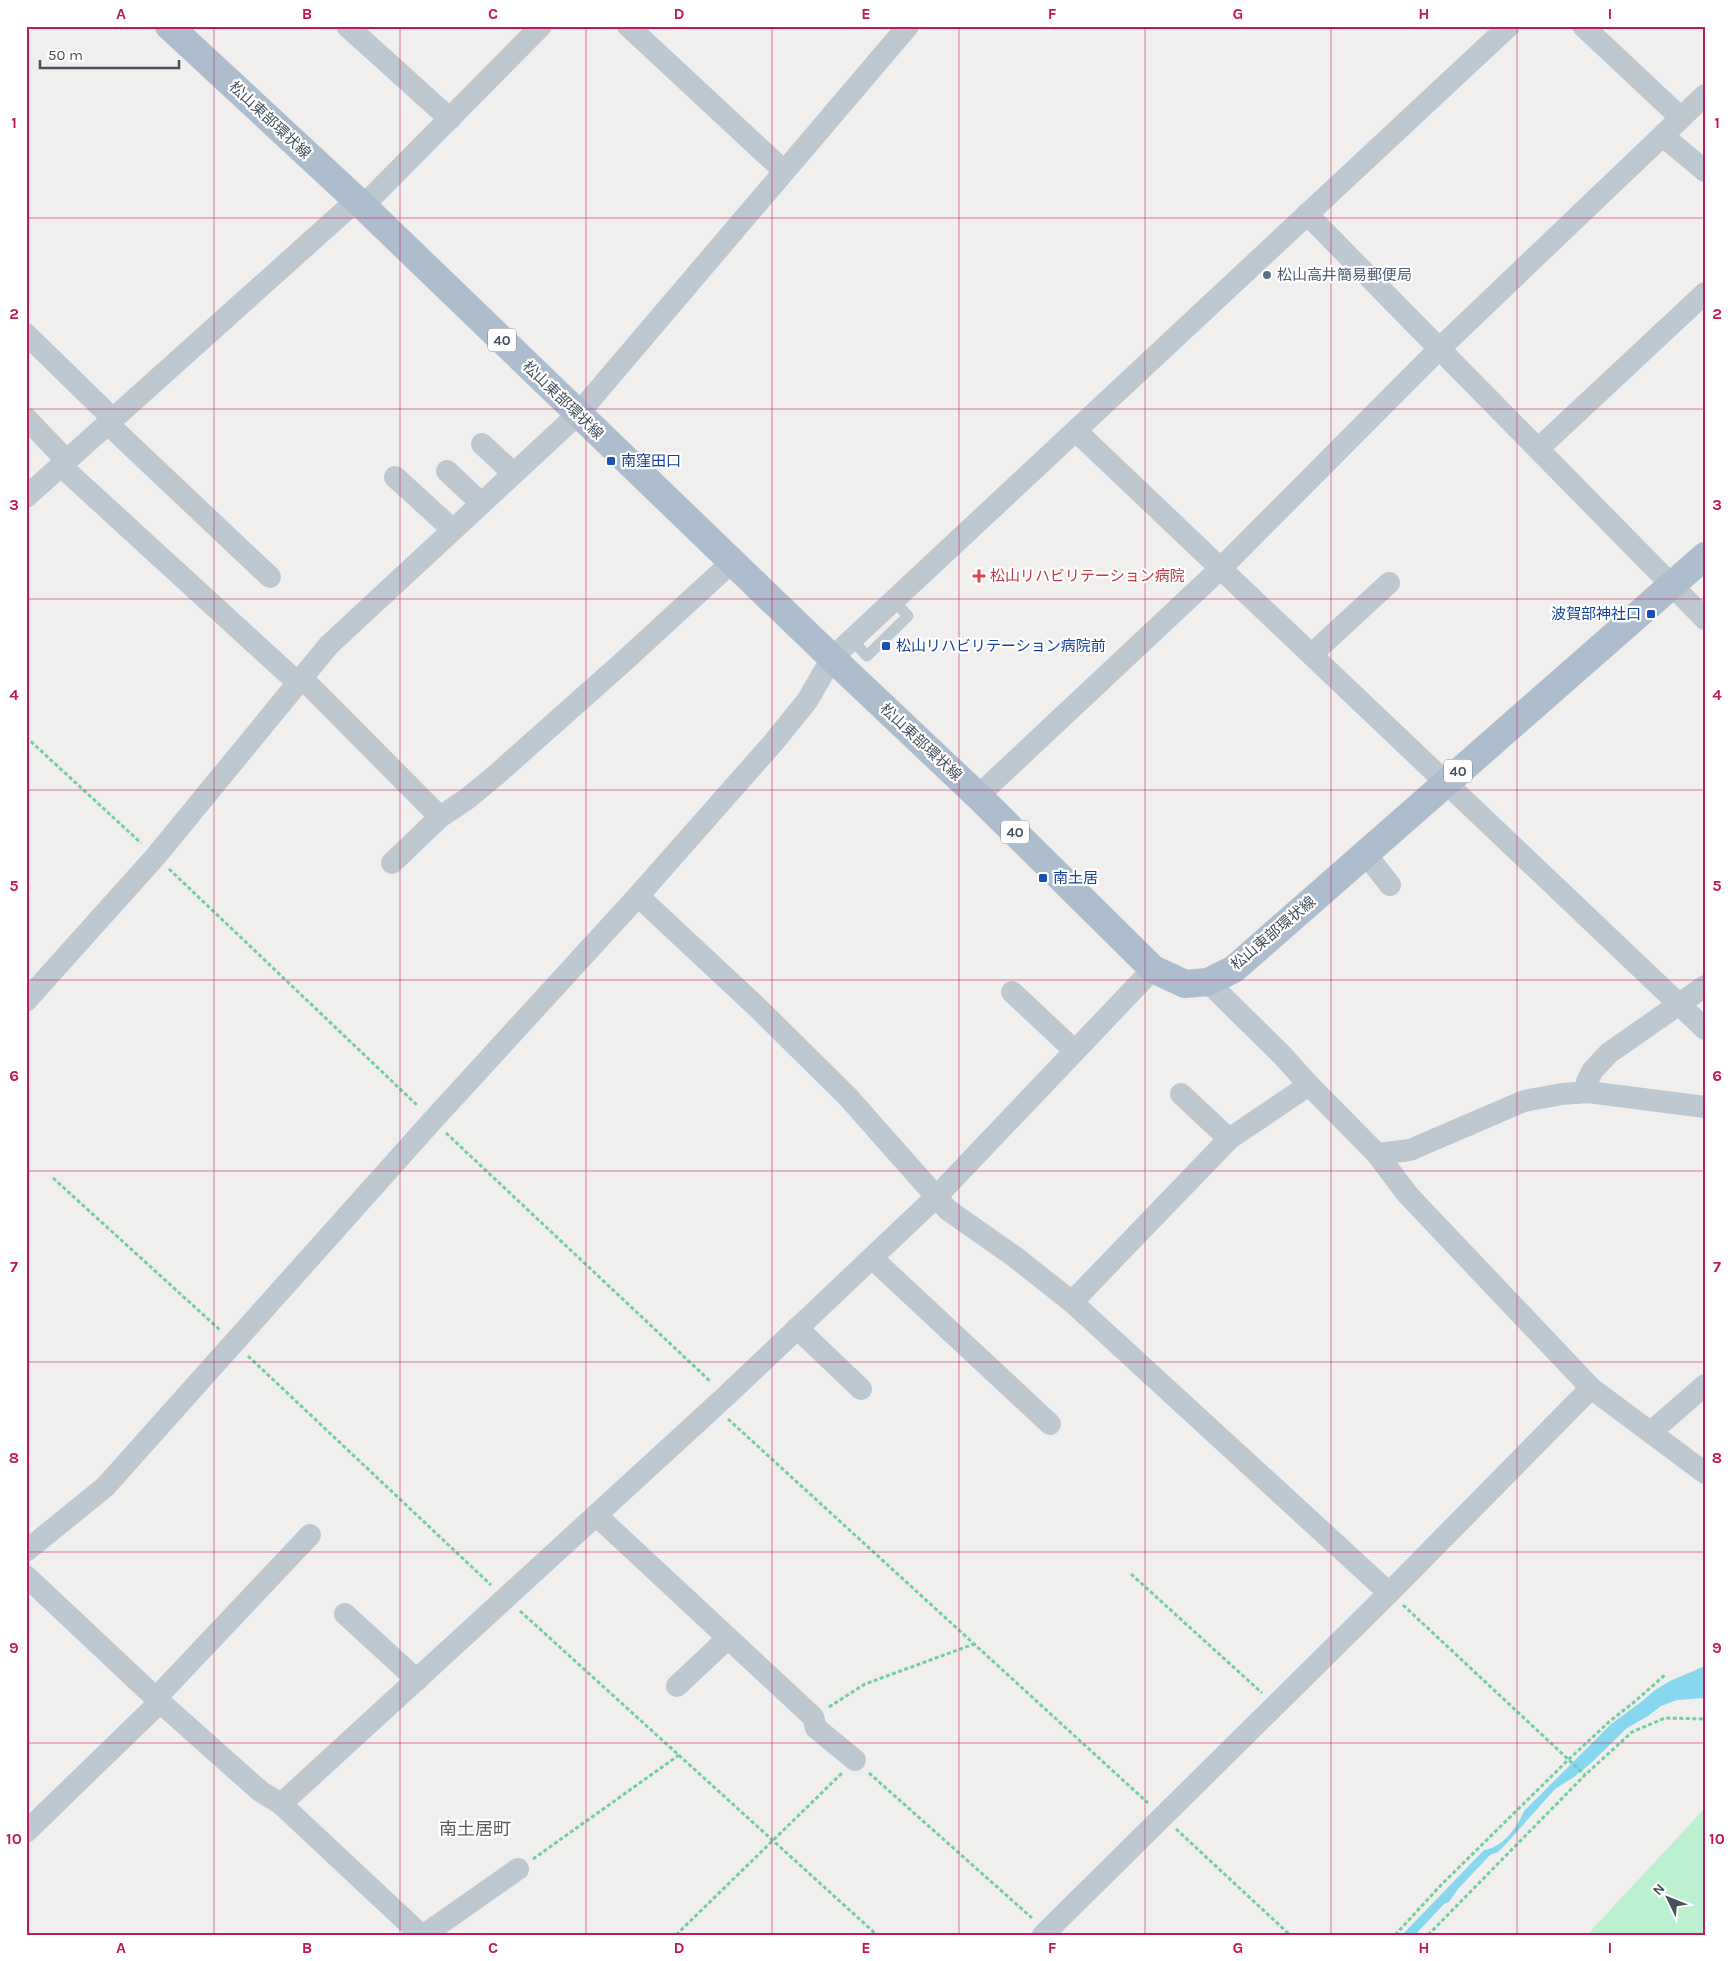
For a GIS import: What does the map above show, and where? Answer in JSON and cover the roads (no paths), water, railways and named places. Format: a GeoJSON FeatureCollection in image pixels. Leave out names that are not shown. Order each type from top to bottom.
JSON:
{"type":"FeatureCollection","features":[{"type":"Feature","properties":{"kind":"main road","name":"松山東部環状線"},"geometry":{"type":"LineString","coordinates":[[169,26],[360,203],[732,562],[842,649],[978,796],[1153,969],[1185,984],[1208,982],[1234,969],[1705,556]]}},
{"type":"Feature","properties":{"kind":"street"},"geometry":{"type":"LineString","coordinates":[[347,26],[450,119]]}},
{"type":"Feature","properties":{"kind":"street"},"geometry":{"type":"LineString","coordinates":[[26,497],[360,203],[450,119],[541,26]]}},
{"type":"Feature","properties":{"kind":"street"},"geometry":{"type":"LineString","coordinates":[[628,26],[784,171]]}},
{"type":"Feature","properties":{"kind":"street"},"geometry":{"type":"LineString","coordinates":[[26,1002],[156,856],[328,645],[578,414],[908,26]]}},
{"type":"Feature","properties":{"kind":"street"},"geometry":{"type":"LineString","coordinates":[[26,1551],[105,1487],[774,743],[807,701],[842,649],[1508,26]]}},
{"type":"Feature","properties":{"kind":"street"},"geometry":{"type":"LineString","coordinates":[[1583,26],[1681,118]]}},
{"type":"Feature","properties":{"kind":"street"},"geometry":{"type":"LineString","coordinates":[[978,796],[1221,568],[1439,349],[1705,95]]}},
{"type":"Feature","properties":{"kind":"street"},"geometry":{"type":"LineString","coordinates":[[1663,136],[1705,171]]}},
{"type":"Feature","properties":{"kind":"street"},"geometry":{"type":"LineString","coordinates":[[1307,214],[1705,619]]}},
{"type":"Feature","properties":{"kind":"street"},"geometry":{"type":"LineString","coordinates":[[1538,449],[1705,293]]}},
{"type":"Feature","properties":{"kind":"street"},"geometry":{"type":"LineString","coordinates":[[26,334],[111,422],[270,577]]}},
{"type":"Feature","properties":{"kind":"street"},"geometry":{"type":"LineString","coordinates":[[27,419],[64,463],[300,680],[440,817]]}},
{"type":"Feature","properties":{"kind":"street"},"geometry":{"type":"LineString","coordinates":[[1076,431],[1705,1029]]}},
{"type":"Feature","properties":{"kind":"street"},"geometry":{"type":"LineString","coordinates":[[482,444],[513,473]]}},
{"type":"Feature","properties":{"kind":"street"},"geometry":{"type":"LineString","coordinates":[[446,471],[481,503]]}},
{"type":"Feature","properties":{"kind":"street"},"geometry":{"type":"LineString","coordinates":[[395,477],[452,529]]}},
{"type":"Feature","properties":{"kind":"street"},"geometry":{"type":"LineString","coordinates":[[392,863],[440,817],[467,799],[622,663],[732,562]]}},
{"type":"Feature","properties":{"kind":"street"},"geometry":{"type":"LineString","coordinates":[[1312,654],[1389,583]]}},
{"type":"Feature","properties":{"kind":"street"},"geometry":{"type":"LineString","coordinates":[[1365,853],[1390,884]]}},
{"type":"Feature","properties":{"kind":"street"},"geometry":{"type":"LineString","coordinates":[[638,896],[759,1009],[848,1097],[948,1210],[1015,1257],[1072,1302],[1389,1593]]}},
{"type":"Feature","properties":{"kind":"street"},"geometry":{"type":"LineString","coordinates":[[281,1804],[720,1402],[936,1197],[1153,969]]}},
{"type":"Feature","properties":{"kind":"street"},"geometry":{"type":"LineString","coordinates":[[1208,982],[1282,1055],[1308,1085],[1377,1154],[1408,1195],[1591,1388],[1705,1473]]}},
{"type":"Feature","properties":{"kind":"street"},"geometry":{"type":"LineString","coordinates":[[1588,1092],[1587,1081],[1593,1070],[1609,1053],[1705,986]]}},
{"type":"Feature","properties":{"kind":"street"},"geometry":{"type":"LineString","coordinates":[[1012,992],[1075,1051]]}},
{"type":"Feature","properties":{"kind":"street"},"geometry":{"type":"LineString","coordinates":[[1072,1302],[1229,1139],[1308,1085]]}},
{"type":"Feature","properties":{"kind":"street"},"geometry":{"type":"LineString","coordinates":[[1377,1154],[1410,1150],[1524,1101],[1562,1094],[1588,1092],[1705,1107]]}},
{"type":"Feature","properties":{"kind":"street"},"geometry":{"type":"LineString","coordinates":[[1181,1094],[1229,1139]]}},
{"type":"Feature","properties":{"kind":"street"},"geometry":{"type":"LineString","coordinates":[[872,1258],[1050,1424]]}},
{"type":"Feature","properties":{"kind":"street"},"geometry":{"type":"LineString","coordinates":[[797,1328],[861,1389]]}},
{"type":"Feature","properties":{"kind":"street"},"geometry":{"type":"LineString","coordinates":[[1651,1432],[1705,1385]]}},
{"type":"Feature","properties":{"kind":"street"},"geometry":{"type":"LineString","coordinates":[[1045,1933],[1389,1593],[1591,1388]]}},
{"type":"Feature","properties":{"kind":"street"},"geometry":{"type":"LineString","coordinates":[[596,1515],[813,1717],[816,1728],[855,1760]]}},
{"type":"Feature","properties":{"kind":"street"},"geometry":{"type":"LineString","coordinates":[[26,1832],[158,1700],[310,1534]]}},
{"type":"Feature","properties":{"kind":"street"},"geometry":{"type":"LineString","coordinates":[[26,1576],[158,1700],[260,1792],[281,1804],[422,1935],[518,1870]]}},
{"type":"Feature","properties":{"kind":"street"},"geometry":{"type":"LineString","coordinates":[[345,1614],[417,1680]]}},
{"type":"Feature","properties":{"kind":"street"},"geometry":{"type":"LineString","coordinates":[[677,1686],[728,1638]]}},
{"type":"Feature","properties":{"kind":"water"},"geometry":{"type":"Polygon","coordinates":[[[1705,1666],[1705,1698],[1677,1700],[1661,1706],[1627,1728],[1590,1764],[1555,1789],[1506,1844],[1498,1852],[1490,1855],[1458,1889],[1449,1902],[1444,1904],[1415,1935],[1402,1935],[1484,1850],[1497,1845],[1508,1836],[1524,1811],[1611,1724],[1655,1690],[1670,1681],[1705,1666]]]}},
{"type":"Feature","properties":{"kind":"place","name":"松山高井簡易郵便局"},"geometry":{"type":"Point","coordinates":[1267,275]}},
{"type":"Feature","properties":{"kind":"place","name":"南窪田口"},"geometry":{"type":"Point","coordinates":[611,461]}},
{"type":"Feature","properties":{"kind":"place","name":"松山リハビリテーション病院"},"geometry":{"type":"Point","coordinates":[979,576]}},
{"type":"Feature","properties":{"kind":"place","name":"波賀部神社口"},"geometry":{"type":"Point","coordinates":[1651,614]}},
{"type":"Feature","properties":{"kind":"place","name":"松山リハビリテーション病院前"},"geometry":{"type":"Point","coordinates":[886,646]}},
{"type":"Feature","properties":{"kind":"place","name":"南土居"},"geometry":{"type":"Point","coordinates":[1043,878]}},
{"type":"Feature","properties":{"kind":"district","name":"南土居町"},"geometry":{"type":"Point","coordinates":[475,1829]}}]}
